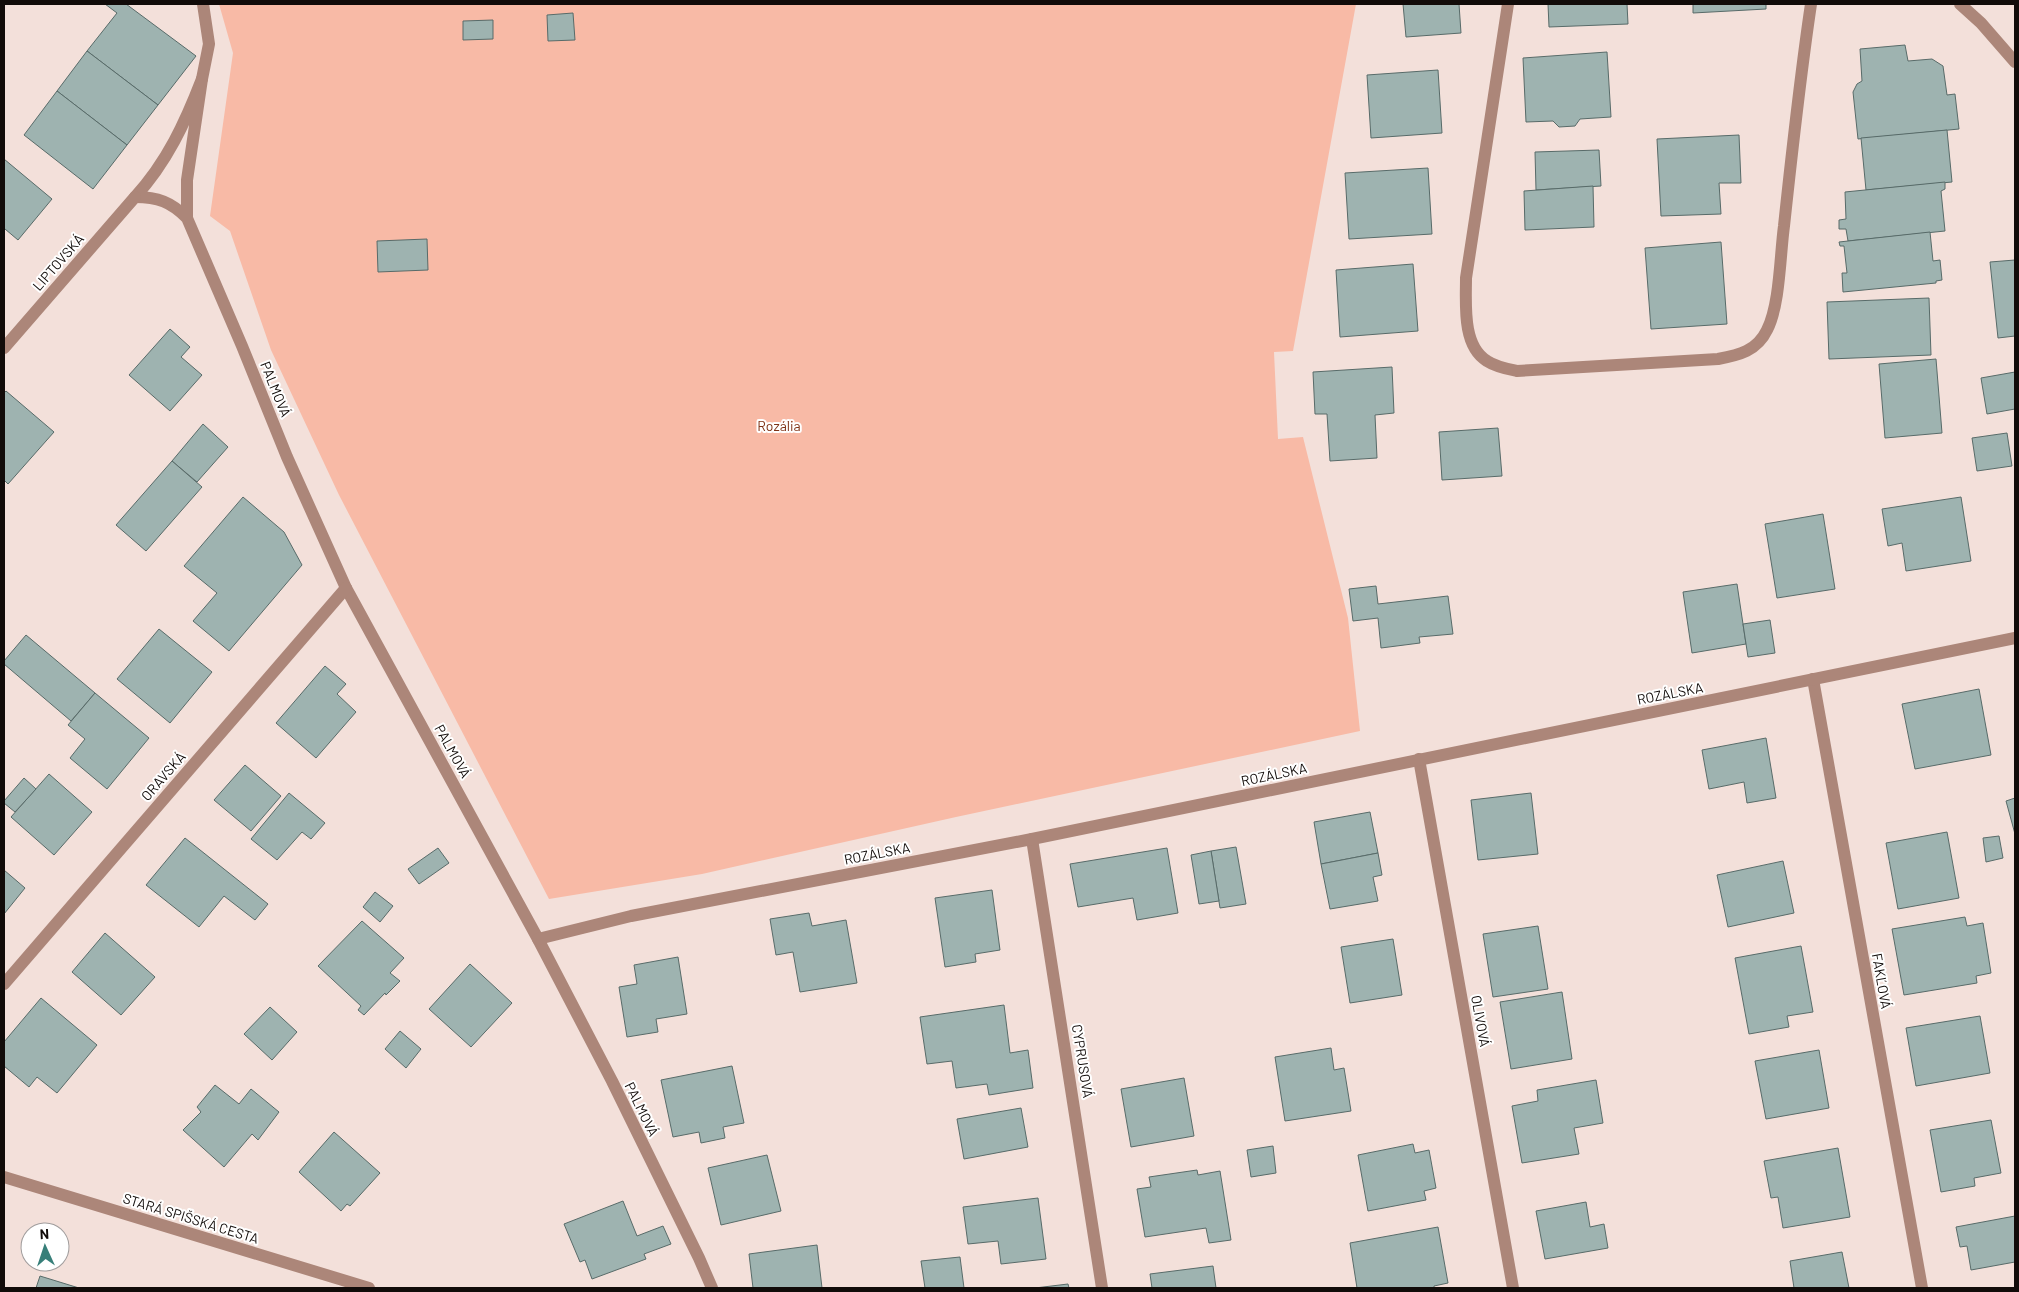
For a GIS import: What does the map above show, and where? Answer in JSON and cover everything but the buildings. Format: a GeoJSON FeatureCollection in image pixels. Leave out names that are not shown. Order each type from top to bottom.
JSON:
{"type":"FeatureCollection","features":[{"type":"Feature","properties":{"kind":"street","name":"PALMOVÁ"},"geometry":{"type":"LineString","coordinates":[[203,4],[209,44],[186,180],[187,218],[346,588],[538,939],[612,1081],[712,1288]]}},
{"type":"Feature","properties":{"kind":"street"},"geometry":{"type":"LineString","coordinates":[[1508,4],[1466,278],[1466,295],[1470,336],[1477,351],[1486,360],[1499,367],[1517,371],[1718,359],[1741,355],[1758,344],[1768,330],[1776,297],[1796,114],[1811,4]]}},
{"type":"Feature","properties":{"kind":"street"},"geometry":{"type":"LineString","coordinates":[[1960,4],[1981,23],[2015,62]]}},
{"type":"Feature","properties":{"kind":"street","name":"PALMOVÁ"},"geometry":{"type":"LineString","coordinates":[[135,197],[161,165],[176,140],[202,79]]}},
{"type":"Feature","properties":{"kind":"street","name":"PALMOVÁ"},"geometry":{"type":"LineString","coordinates":[[135,197],[153,197],[165,200],[187,218]]}},
{"type":"Feature","properties":{"kind":"street","name":"LIPTOVSKÁ"},"geometry":{"type":"LineString","coordinates":[[4,348],[135,197]]}},
{"type":"Feature","properties":{"kind":"street","name":"ORAVSKÁ"},"geometry":{"type":"LineString","coordinates":[[4,984],[346,588]]}},
{"type":"Feature","properties":{"kind":"street","name":"ROZÁLSKA"},"geometry":{"type":"LineString","coordinates":[[538,939],[631,916],[1032,839],[2015,638]]}},
{"type":"Feature","properties":{"kind":"street","name":"FAKĽOVÁ"},"geometry":{"type":"LineString","coordinates":[[1813,679],[1922,1288]]}},
{"type":"Feature","properties":{"kind":"street","name":"OLIVOVÁ"},"geometry":{"type":"LineString","coordinates":[[1419,759],[1513,1288]]}},
{"type":"Feature","properties":{"kind":"street","name":"CYPRUSOVÁ"},"geometry":{"type":"LineString","coordinates":[[1032,839],[1102,1288]]}},
{"type":"Feature","properties":{"kind":"street","name":"STARÁ SPIŠSKÁ CESTA"},"geometry":{"type":"LineString","coordinates":[[4,1178],[369,1288]]}},
{"type":"Feature","properties":{"kind":"green space","name":"Rozália"},"geometry":{"type":"Polygon","coordinates":[[[219,4],[1356,4],[1293,351],[1274,352],[1278,439],[1303,437],[1348,618],[1360,731],[956,817],[702,874],[549,899],[339,495],[271,350],[230,231],[210,216],[233,53],[219,4]]]}}]}
